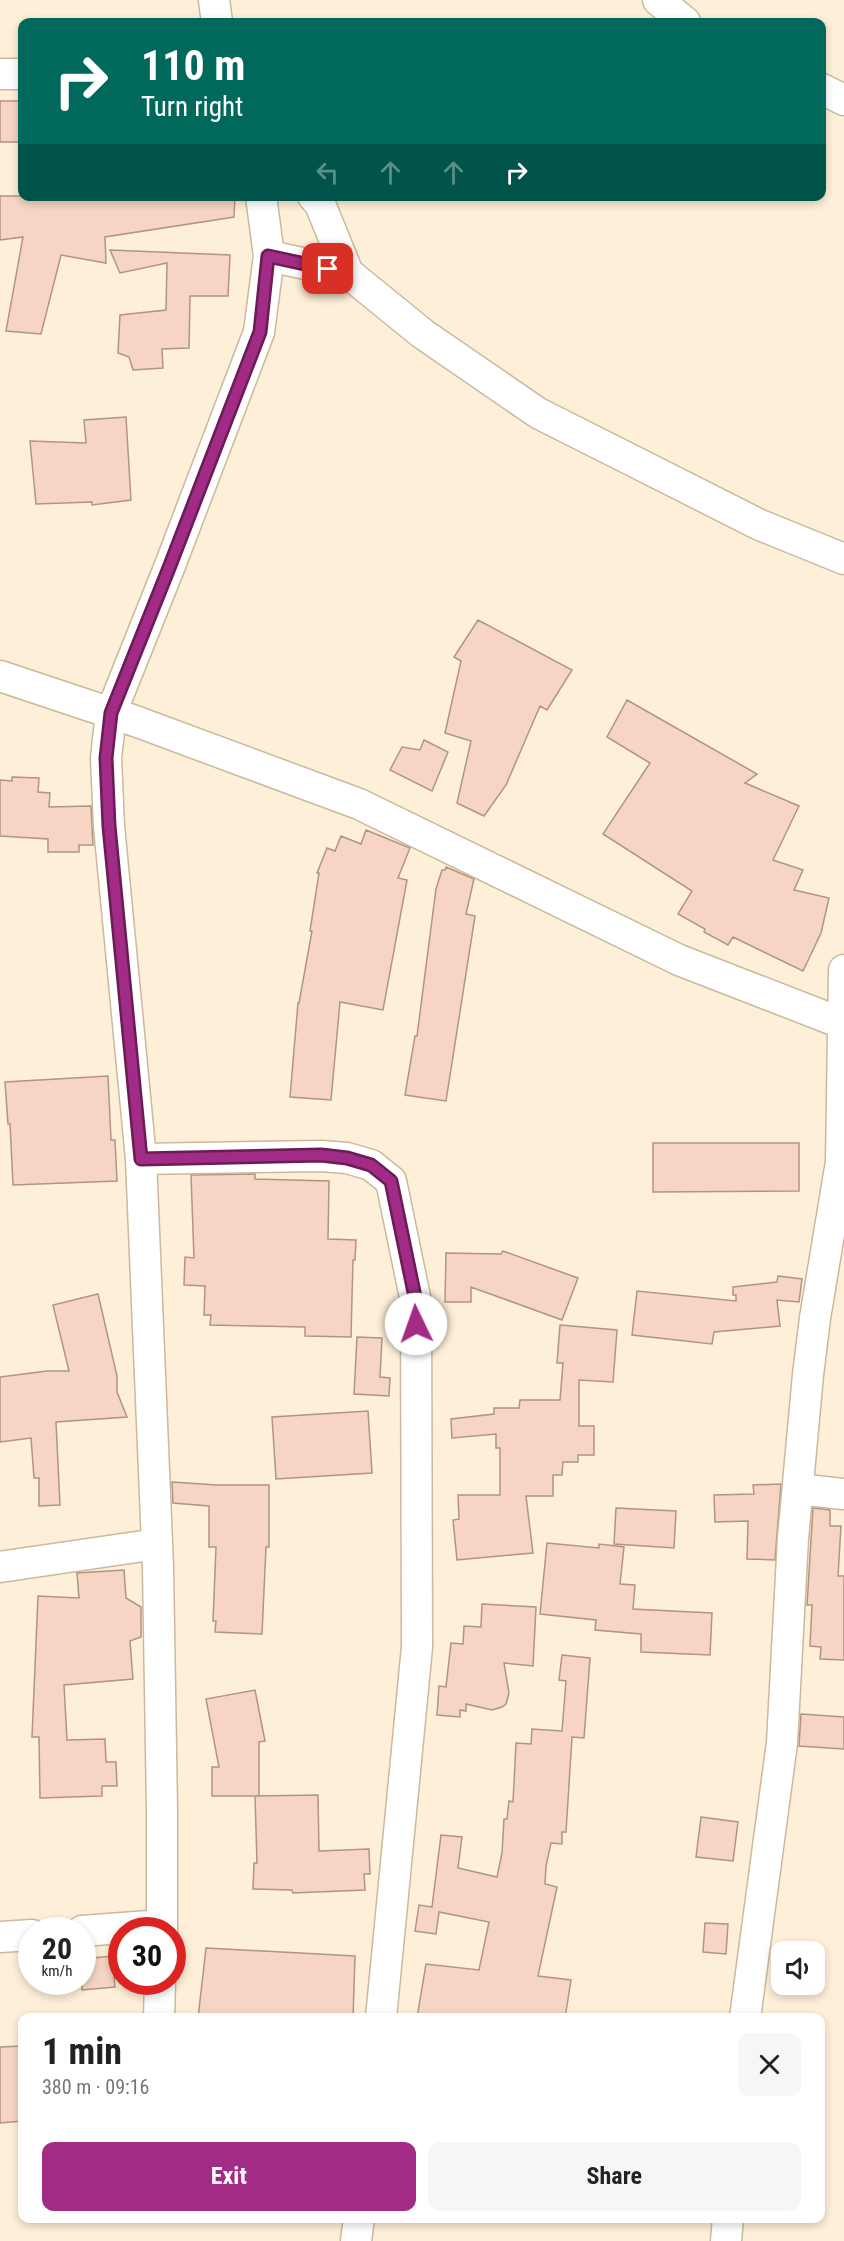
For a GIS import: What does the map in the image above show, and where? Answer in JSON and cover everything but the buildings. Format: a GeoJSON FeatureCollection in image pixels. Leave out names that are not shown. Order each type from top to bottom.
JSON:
{"type":"FeatureCollection","features":[{"type":"Feature","properties":{"kind":"street"},"geometry":{"type":"LineString","coordinates":[[214,0],[216,18]]}},
{"type":"Feature","properties":{"kind":"street"},"geometry":{"type":"LineString","coordinates":[[658,0],[680,18]]}},
{"type":"Feature","properties":{"kind":"street"},"geometry":{"type":"LineString","coordinates":[[0,74],[18,74]]}},
{"type":"Feature","properties":{"kind":"street"},"geometry":{"type":"LineString","coordinates":[[826,91],[844,100]]}},
{"type":"Feature","properties":{"kind":"street"},"geometry":{"type":"LineString","coordinates":[[162,1917],[157,1544],[141,1159],[109,826],[106,758],[111,713],[260,332],[268,256],[262,201]]}},
{"type":"Feature","properties":{"kind":"street"},"geometry":{"type":"LineString","coordinates":[[317,201],[348,273]]}},
{"type":"Feature","properties":{"kind":"street"},"geometry":{"type":"LineString","coordinates":[[268,256],[348,273],[423,334],[538,414],[760,525],[844,560]]}},
{"type":"Feature","properties":{"kind":"street"},"geometry":{"type":"LineString","coordinates":[[0,676],[111,713],[359,804],[679,960],[843,1024]]}},
{"type":"Feature","properties":{"kind":"street"},"geometry":{"type":"LineString","coordinates":[[746,2013],[782,1743],[792,1550],[815,1318],[841,1162],[844,970]]}},
{"type":"Feature","properties":{"kind":"street"},"geometry":{"type":"LineString","coordinates":[[141,1159],[321,1155],[347,1158],[371,1165],[391,1181],[416,1302],[417,1647],[381,2013]]}},
{"type":"Feature","properties":{"kind":"street"},"geometry":{"type":"LineString","coordinates":[[798,1489],[844,1494]]}},
{"type":"Feature","properties":{"kind":"street"},"geometry":{"type":"LineString","coordinates":[[0,1567],[157,1544]]}},
{"type":"Feature","properties":{"kind":"street"},"geometry":{"type":"LineString","coordinates":[[0,1937],[18,1936]]}},
{"type":"Feature","properties":{"kind":"street"},"geometry":{"type":"LineString","coordinates":[[159,2013],[160,1995]]}},
{"type":"Feature","properties":{"kind":"street"},"geometry":{"type":"LineString","coordinates":[[356,2241],[358,2223]]}},
{"type":"Feature","properties":{"kind":"street"},"geometry":{"type":"LineString","coordinates":[[726,2241],[728,2223]]}},
{"type":"Feature","properties":{"kind":"route"},"geometry":{"type":"LineString","coordinates":[[328,269],[268,256],[260,332],[111,713],[106,758],[109,826],[141,1159],[321,1155],[347,1158],[371,1165],[391,1181],[416,1302],[416,1324]]}}]}
